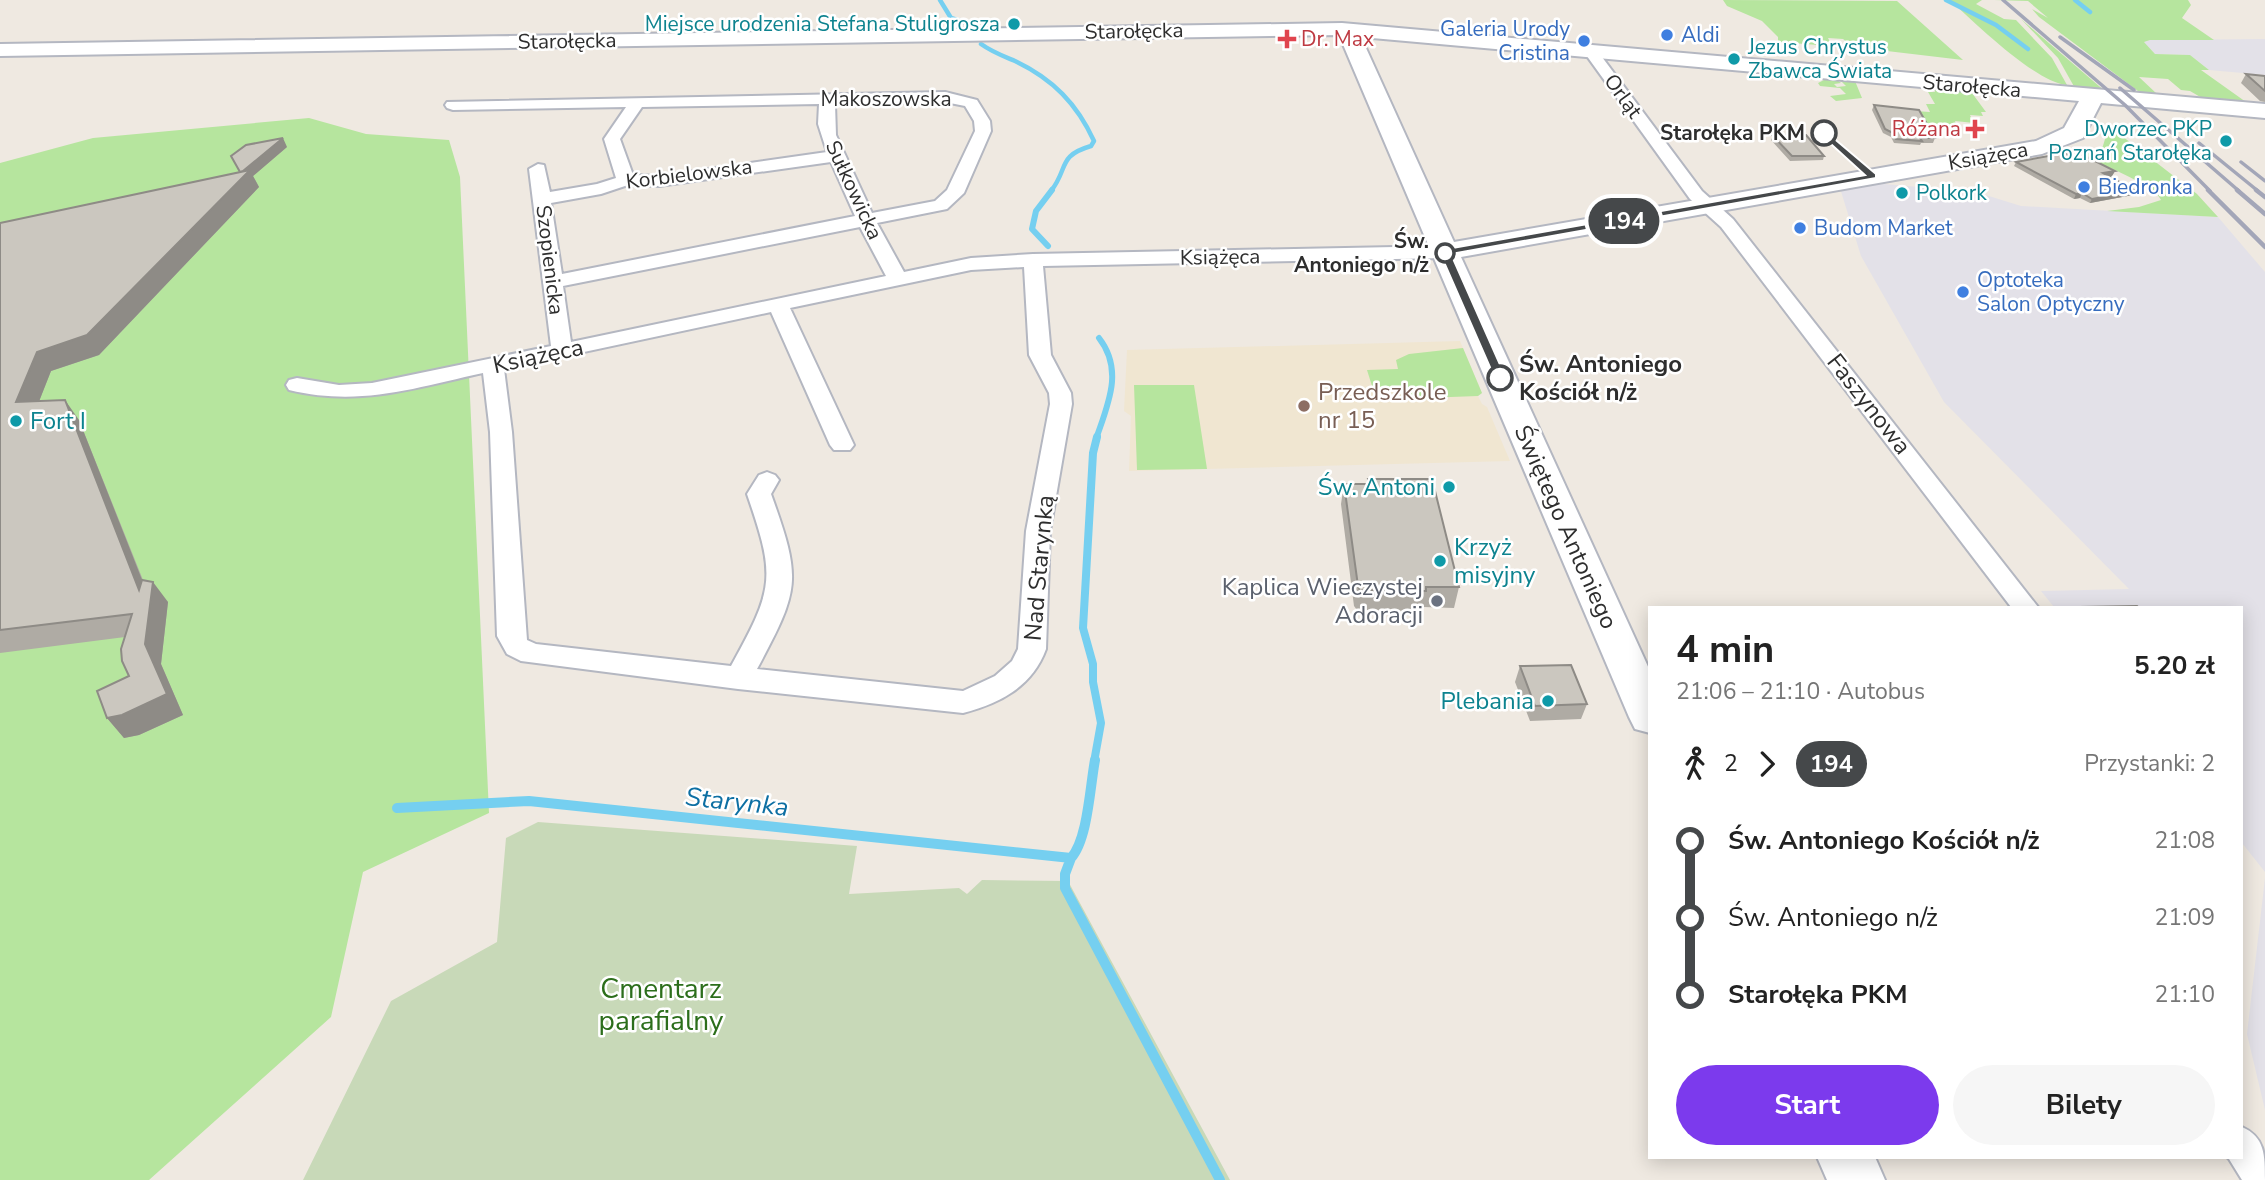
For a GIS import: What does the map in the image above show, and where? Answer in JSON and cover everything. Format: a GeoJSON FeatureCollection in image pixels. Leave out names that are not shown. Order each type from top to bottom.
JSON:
{"type":"FeatureCollection","features":[{"type":"Feature","properties":{"kind":"street","name":"Starołęcka"},"geometry":{"type":"LineString","coordinates":[[0,50],[1347,30],[2265,111]]}},
{"type":"Feature","properties":{"kind":"street","name":"Świętego Antoniego"},"geometry":{"type":"LineString","coordinates":[[1347,30],[1648,713]]}},
{"type":"Feature","properties":{"kind":"street","name":"Orląt"},"geometry":{"type":"LineString","coordinates":[[1591,52],[1696,195],[1707,206]]}},
{"type":"Feature","properties":{"kind":"street","name":"Książęca"},"geometry":{"type":"LineString","coordinates":[[297,385],[339,392],[372,390],[971,264],[1443,249],[2042,147],[2074,133],[2093,96]]}},
{"type":"Feature","properties":{"kind":"street","name":"Makoszowska"},"geometry":{"type":"LineString","coordinates":[[453,105],[956,98],[971,103],[982,121],[983,131],[955,193],[949,200],[929,209],[553,282]]}},
{"type":"Feature","properties":{"kind":"street","name":"Sułkowicka"},"geometry":{"type":"LineString","coordinates":[[828,99],[825,124],[836,156],[897,278]]}},
{"type":"Feature","properties":{"kind":"street"},"geometry":{"type":"LineString","coordinates":[[626,180],[612,139],[637,103]]}},
{"type":"Feature","properties":{"kind":"street","name":"Korbielowska"},"geometry":{"type":"LineString","coordinates":[[542,199],[601,189],[626,180],[659,181],[778,162],[836,156]]}},
{"type":"Feature","properties":{"kind":"street","name":"Szopienicka"},"geometry":{"type":"LineString","coordinates":[[538,169],[562,351]]}},
{"type":"Feature","properties":{"kind":"street","name":"Faszynowa"},"geometry":{"type":"LineString","coordinates":[[1707,206],[1727,223],[2024,606]]}},
{"type":"Feature","properties":{"kind":"street","name":"Nad Starynką"},"geometry":{"type":"LineString","coordinates":[[493,366],[500,432],[511,636],[517,647],[531,654],[962,702],[982,696],[1017,675],[1028,664],[1032,649],[1038,530],[1061,404],[1060,393],[1040,355],[1033,260]]}},
{"type":"Feature","properties":{"kind":"street"},"geometry":{"type":"LineString","coordinates":[[778,304],[842,445]]}},
{"type":"Feature","properties":{"kind":"street"},"geometry":{"type":"LineString","coordinates":[[738,679],[776,605],[780,588],[776,547],[759,494],[767,480]]}},
{"type":"Feature","properties":{"kind":"street"},"geometry":{"type":"LineString","coordinates":[[2243,1148],[2264,1180]]}},
{"type":"Feature","properties":{"kind":"street"},"geometry":{"type":"LineString","coordinates":[[1846,1159],[1856,1180]]}},
{"type":"Feature","properties":{"kind":"shaded area"},"geometry":{"type":"Polygon","coordinates":[[[2265,39],[2265,75],[2209,70],[2190,55],[2155,54],[2144,42],[2150,40],[2265,39]]]}},
{"type":"Feature","properties":{"kind":"shaded area","name":"Polkork"},"geometry":{"type":"Polygon","coordinates":[[[1884,184],[1976,192],[2021,206],[2218,217],[2265,272],[2265,872],[2243,844],[2243,606],[2053,606],[2041,591],[2129,589],[1944,402],[1861,256],[1839,185],[1884,184]]]}},
{"type":"Feature","properties":{"kind":"shaded area","name":"Przedszkole nr 15"},"geometry":{"type":"Polygon","coordinates":[[[1460,341],[1482,393],[1478,396],[1487,407],[1510,461],[1129,471],[1131,416],[1124,411],[1127,350],[1460,341]]]}},
{"type":"Feature","properties":{"kind":"shaded area"},"geometry":{"type":"Polygon","coordinates":[[[2265,878],[2265,1110],[2247,1034],[2265,878]]]}},
{"type":"Feature","properties":{"kind":"green space"},"geometry":{"type":"Polygon","coordinates":[[[1723,0],[1897,1],[1963,60],[1853,47],[1843,39],[1828,38],[1832,46],[1778,42],[1778,37],[1762,21],[1727,6],[1723,0]]]}},
{"type":"Feature","properties":{"kind":"green space"},"geometry":{"type":"Polygon","coordinates":[[[1950,0],[1982,0],[1976,4],[2004,19],[2016,20],[2052,58],[2067,85],[2039,74],[2023,63],[1950,0]]]}},
{"type":"Feature","properties":{"kind":"green space"},"geometry":{"type":"Polygon","coordinates":[[[1994,0],[2188,0],[2191,5],[2182,18],[2214,40],[2144,42],[2155,54],[2190,55],[2209,70],[2201,70],[2246,102],[2202,98],[2190,91],[2181,90],[2168,79],[2139,77],[2157,94],[2142,94],[2039,17],[2032,9],[2048,18],[2028,1],[1994,0]]]}},
{"type":"Feature","properties":{"kind":"green space"},"geometry":{"type":"Polygon","coordinates":[[[2021,19],[2106,92],[2076,90],[2058,58],[2021,19]]]}},
{"type":"Feature","properties":{"kind":"green space"},"geometry":{"type":"Polygon","coordinates":[[[1837,80],[1841,83],[1834,84],[1837,87],[1846,86],[1840,80],[1855,81],[1862,98],[1836,101],[1830,96],[1846,94],[1840,88],[1820,86],[1818,83],[1837,80]]]}},
{"type":"Feature","properties":{"kind":"green space"},"geometry":{"type":"Polygon","coordinates":[[[1934,89],[1972,93],[1986,112],[1981,112],[1983,116],[1970,115],[1974,123],[1955,121],[1957,126],[1923,126],[1915,111],[1930,112],[1926,104],[1935,104],[1928,92],[1935,92],[1934,89]]]}},
{"type":"Feature","properties":{"kind":"green space"},"geometry":{"type":"Polygon","coordinates":[[[309,118],[366,134],[449,140],[460,177],[489,813],[363,872],[331,1017],[149,1180],[0,1180],[0,163],[93,138],[309,118]]]}},
{"type":"Feature","properties":{"kind":"green space"},"geometry":{"type":"Polygon","coordinates":[[[2109,126],[2197,194],[2218,217],[2107,211],[2139,207],[2161,200],[2136,180],[2076,151],[2102,149],[2109,126]]]}},
{"type":"Feature","properties":{"kind":"green space"},"geometry":{"type":"Polygon","coordinates":[[[1463,348],[1482,393],[1478,396],[1423,398],[1372,386],[1367,370],[1398,369],[1396,360],[1409,354],[1463,348]]]}},
{"type":"Feature","properties":{"kind":"green space"},"geometry":{"type":"Polygon","coordinates":[[[1134,385],[1194,385],[1207,469],[1137,470],[1134,385]]]}},
{"type":"Feature","properties":{"kind":"green space","name":"Cmentarz parafialny"},"geometry":{"type":"Polygon","coordinates":[[[538,822],[857,846],[849,894],[959,888],[967,894],[982,880],[1068,881],[1230,1180],[303,1180],[391,1001],[497,942],[506,838],[538,822]]]}},
{"type":"Feature","properties":{"kind":"building"},"geometry":{"type":"Polygon","coordinates":[[[2246,74],[2265,76],[2265,91],[2246,74]]]}},
{"type":"Feature","properties":{"kind":"building"},"geometry":{"type":"Polygon","coordinates":[[[1874,105],[1919,110],[1935,138],[1920,138],[1922,141],[1896,139],[1893,133],[1885,129],[1874,105]]]}},
{"type":"Feature","properties":{"kind":"building"},"geometry":{"type":"Polygon","coordinates":[[[1806,135],[1824,156],[1792,156],[1773,136],[1806,135]]]}},
{"type":"Feature","properties":{"kind":"building"},"geometry":{"type":"Polygon","coordinates":[[[283,138],[243,171],[240,172],[231,156],[246,145],[283,138]]]}},
{"type":"Feature","properties":{"kind":"building","name":"Biedronka"},"geometry":{"type":"Polygon","coordinates":[[[2065,153],[2075,159],[2087,157],[2115,171],[2103,173],[2136,191],[2092,199],[2082,193],[2076,194],[2016,162],[2065,153]]]}},
{"type":"Feature","properties":{"kind":"building","name":"Fort I"},"geometry":{"type":"Polygon","coordinates":[[[250,170],[87,335],[37,352],[16,402],[65,400],[139,590],[142,580],[153,582],[145,644],[167,694],[122,715],[107,718],[97,691],[129,676],[122,661],[121,649],[132,614],[0,630],[0,223],[250,170]]]}},
{"type":"Feature","properties":{"kind":"building"},"geometry":{"type":"Polygon","coordinates":[[[1368,479],[1432,479],[1459,587],[1426,587],[1426,591],[1360,590],[1344,484],[1369,484],[1368,479]]]}},
{"type":"Feature","properties":{"kind":"building"},"geometry":{"type":"Polygon","coordinates":[[[1571,665],[1587,704],[1535,706],[1520,666],[1571,665]]]}},
{"type":"Feature","properties":{"kind":"waterway","name":"Starynka"},"geometry":{"type":"LineString","coordinates":[[940,0],[951,18],[967,23]]}},
{"type":"Feature","properties":{"kind":"waterway"},"geometry":{"type":"LineString","coordinates":[[1946,0],[1996,25],[2028,49]]}},
{"type":"Feature","properties":{"kind":"waterway"},"geometry":{"type":"LineString","coordinates":[[2075,0],[2090,12]]}},
{"type":"Feature","properties":{"kind":"waterway","name":"Starynka"},"geometry":{"type":"LineString","coordinates":[[981,44],[1029,68],[1052,84],[1072,104],[1094,141],[1091,146],[1068,159],[1051,191]]}},
{"type":"Feature","properties":{"kind":"waterway","name":"Starynka"},"geometry":{"type":"LineString","coordinates":[[1048,246],[1032,229],[1036,211],[1052,190]]}},
{"type":"Feature","properties":{"kind":"waterway","name":"Starynka"},"geometry":{"type":"LineString","coordinates":[[1096,439],[1109,400],[1112,375],[1107,350],[1099,338]]}},
{"type":"Feature","properties":{"kind":"waterway","name":"Starynka"},"geometry":{"type":"LineString","coordinates":[[1094,762],[1101,723],[1093,682],[1093,664],[1083,628],[1093,453],[1097,437]]}},
{"type":"Feature","properties":{"kind":"waterway","name":"Starynka"},"geometry":{"type":"LineString","coordinates":[[1071,858],[1085,825],[1095,760]]}},
{"type":"Feature","properties":{"kind":"waterway","name":"Starynka"},"geometry":{"type":"LineString","coordinates":[[397,808],[529,801],[1071,858]]}},
{"type":"Feature","properties":{"kind":"waterway","name":"Starynka"},"geometry":{"type":"LineString","coordinates":[[1071,858],[1065,874],[1065,888],[1220,1180]]}},
{"type":"Feature","properties":{"kind":"railway"},"geometry":{"type":"LineString","coordinates":[[2003,0],[2125,105],[2210,191]]}},
{"type":"Feature","properties":{"kind":"railway"},"geometry":{"type":"LineString","coordinates":[[2060,37],[2134,90]]}},
{"type":"Feature","properties":{"kind":"railway"},"geometry":{"type":"LineString","coordinates":[[2120,88],[2239,191]]}},
{"type":"Feature","properties":{"kind":"railway"},"geometry":{"type":"LineString","coordinates":[[2199,143],[2258,191]]}},
{"type":"Feature","properties":{"kind":"railway"},"geometry":{"type":"LineString","coordinates":[[2241,162],[2265,181]]}},
{"type":"Feature","properties":{"kind":"railway"},"geometry":{"type":"LineString","coordinates":[[2208,190],[2265,247]]}},
{"type":"Feature","properties":{"kind":"railway"},"geometry":{"type":"LineString","coordinates":[[2237,190],[2265,214]]}},
{"type":"Feature","properties":{"kind":"railway"},"geometry":{"type":"LineString","coordinates":[[2256,190],[2265,197]]}},
{"type":"Feature","properties":{"kind":"bus line","name":"194"},"geometry":{"type":"LineString","coordinates":[[1500,378],[1445,253],[1873,176],[1860,168],[1824,133]]}},
{"type":"Feature","properties":{"kind":"place","name":"Miejsce urodzenia Stefana Stuligrosza"},"geometry":{"type":"Point","coordinates":[1014,24]}},
{"type":"Feature","properties":{"kind":"place","name":"Aldi"},"geometry":{"type":"Point","coordinates":[1667,35]}},
{"type":"Feature","properties":{"kind":"place","name":"Dr. Max"},"geometry":{"type":"Point","coordinates":[1287,39]}},
{"type":"Feature","properties":{"kind":"place","name":"Galeria Urody Cristina"},"geometry":{"type":"Point","coordinates":[1584,41]}},
{"type":"Feature","properties":{"kind":"place","name":"Jezus Chrystus Zbawca Świata"},"geometry":{"type":"Point","coordinates":[1734,59]}},
{"type":"Feature","properties":{"kind":"place","name":"Różana"},"geometry":{"type":"Point","coordinates":[1975,129]}},
{"type":"Feature","properties":{"kind":"place","name":"Starołęka PKM"},"geometry":{"type":"Point","coordinates":[1824,133]}},
{"type":"Feature","properties":{"kind":"place","name":"Dworzec PKP Poznań Starołęka"},"geometry":{"type":"Point","coordinates":[2226,141]}},
{"type":"Feature","properties":{"kind":"place","name":"Biedronka"},"geometry":{"type":"Point","coordinates":[2084,187]}},
{"type":"Feature","properties":{"kind":"place","name":"Polkork"},"geometry":{"type":"Point","coordinates":[1902,193]}},
{"type":"Feature","properties":{"kind":"place","name":"Budom Market"},"geometry":{"type":"Point","coordinates":[1800,228]}},
{"type":"Feature","properties":{"kind":"place","name":"Św. Antoniego n/ż"},"geometry":{"type":"Point","coordinates":[1445,253]}},
{"type":"Feature","properties":{"kind":"place","name":"Optoteka Salon Optyczny"},"geometry":{"type":"Point","coordinates":[1963,292]}},
{"type":"Feature","properties":{"kind":"place","name":"Św. Antoniego Kościół n/ż"},"geometry":{"type":"Point","coordinates":[1500,378]}},
{"type":"Feature","properties":{"kind":"place","name":"Przedszkole nr 15"},"geometry":{"type":"Point","coordinates":[1304,406]}},
{"type":"Feature","properties":{"kind":"place","name":"Fort I"},"geometry":{"type":"Point","coordinates":[16,421]}},
{"type":"Feature","properties":{"kind":"place","name":"Św. Antoni"},"geometry":{"type":"Point","coordinates":[1449,487]}},
{"type":"Feature","properties":{"kind":"place","name":"Krzyż misyjny"},"geometry":{"type":"Point","coordinates":[1440,561]}},
{"type":"Feature","properties":{"kind":"place","name":"Kaplica Wieczystej Adoracji"},"geometry":{"type":"Point","coordinates":[1437,601]}},
{"type":"Feature","properties":{"kind":"place","name":"Plebania"},"geometry":{"type":"Point","coordinates":[1548,701]}}]}
